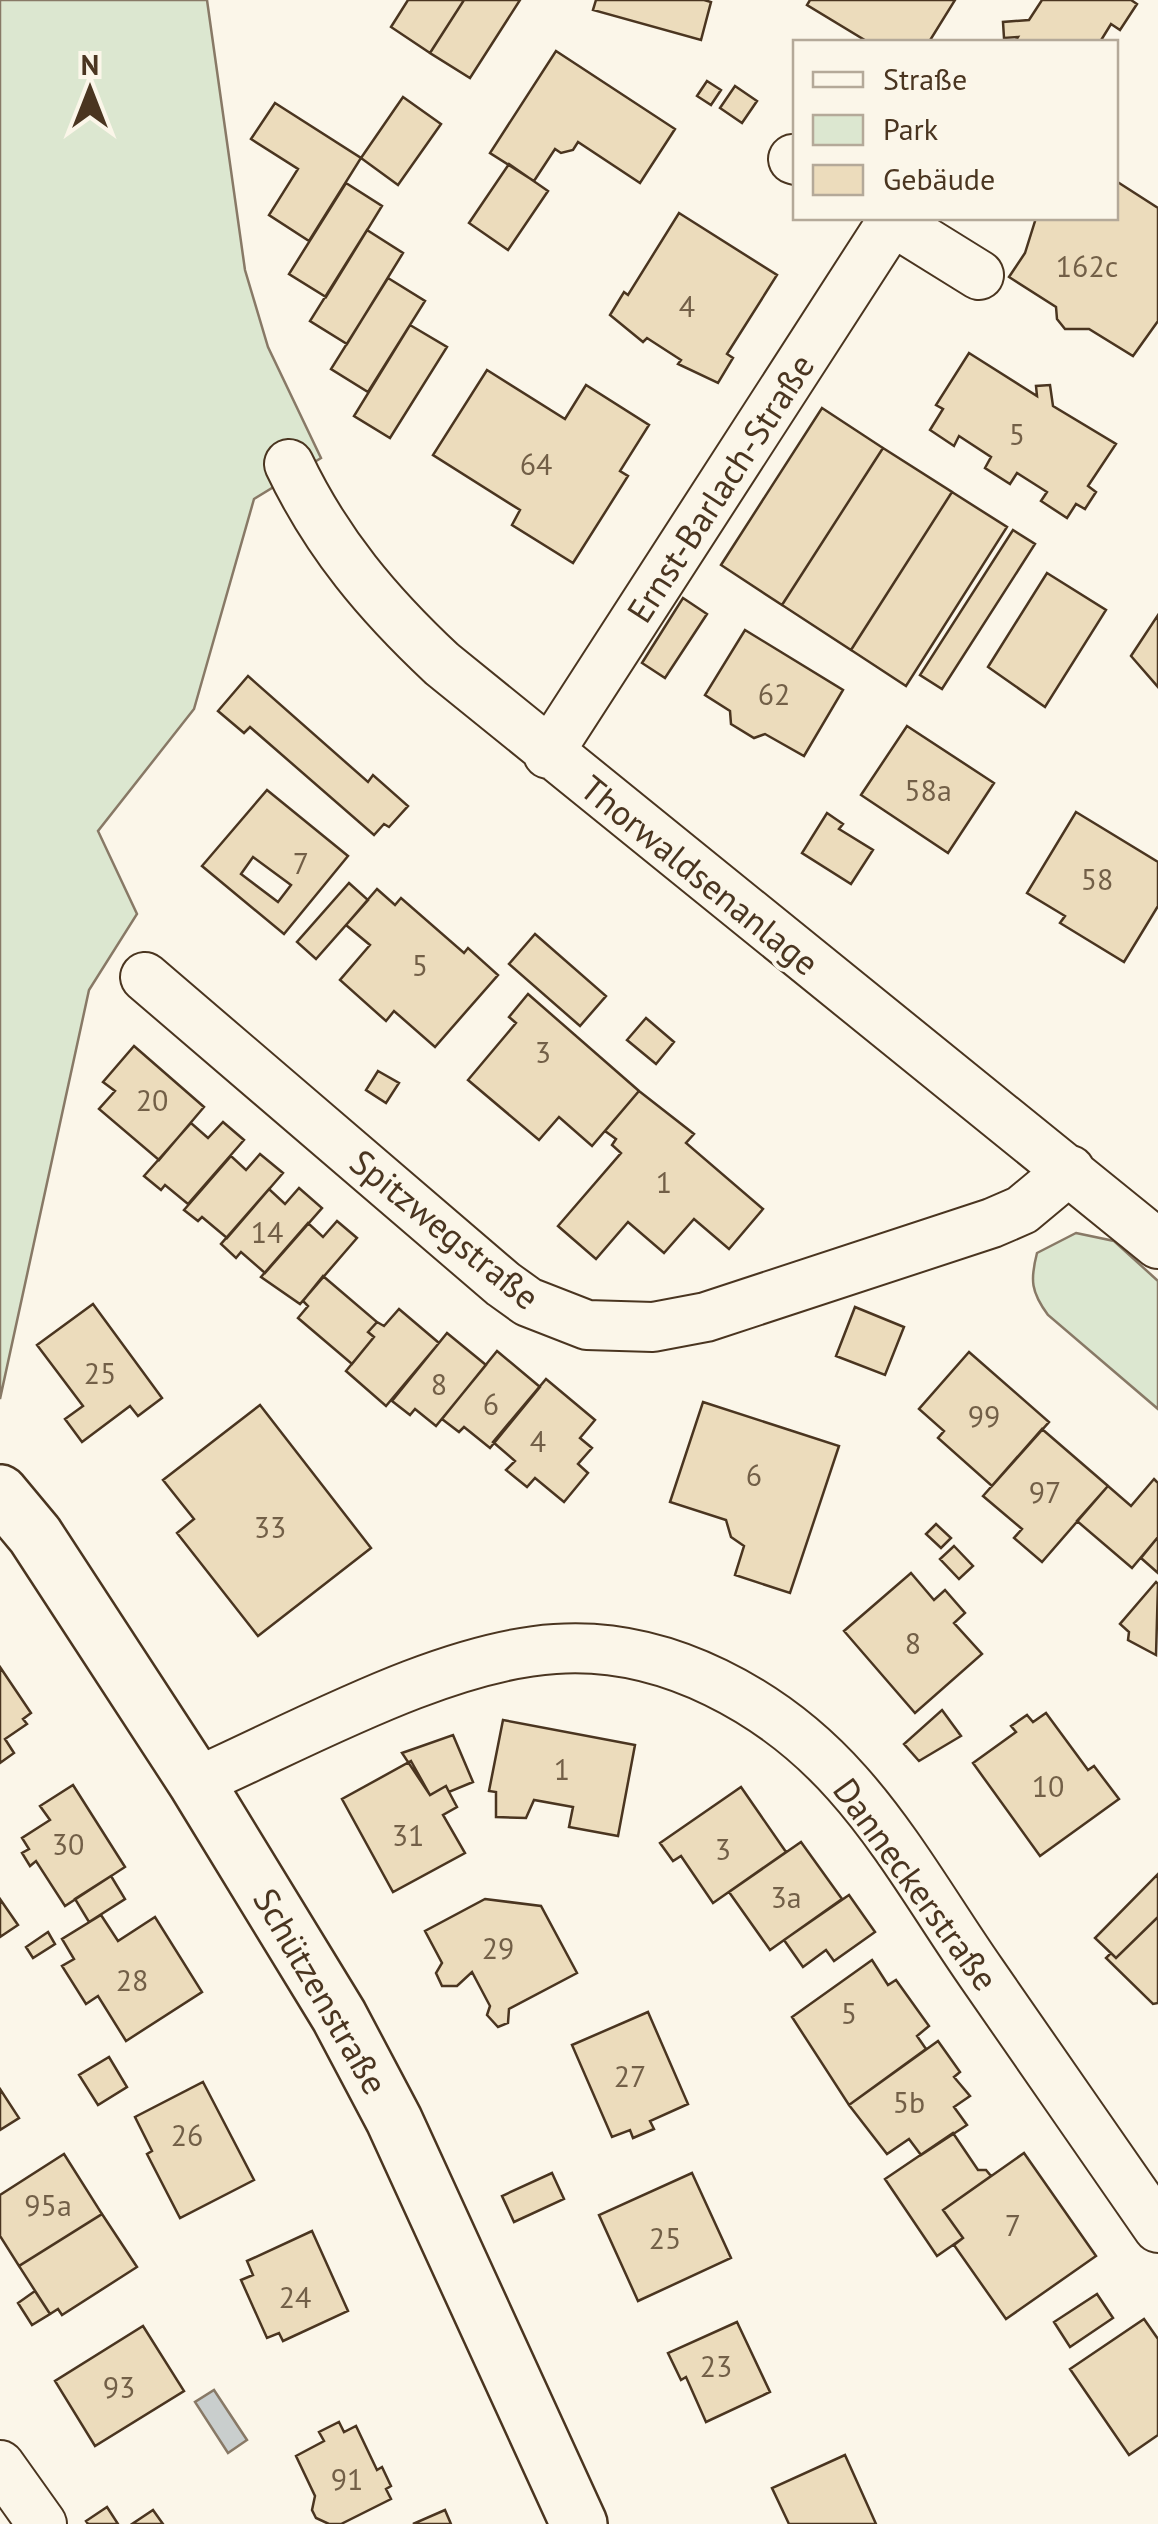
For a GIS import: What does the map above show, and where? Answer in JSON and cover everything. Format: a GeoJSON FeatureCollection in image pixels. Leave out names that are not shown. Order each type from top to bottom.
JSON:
{"type":"FeatureCollection","features":[{"type":"Feature","properties":{"kind":"main road","name":"Schützenstraße"},"geometry":{"type":"LineString","coordinates":[[0,1493],[35,1536],[284,1921],[394,2120],[578,2524]]}},
{"type":"Feature","properties":{"kind":"street","name":"Ernst-Barlach-Straße"},"geometry":{"type":"LineString","coordinates":[[548,754],[888,220]]}},
{"type":"Feature","properties":{"kind":"street","name":"Ernst-Barlach-Straße"},"geometry":{"type":"LineString","coordinates":[[891,220],[979,275]]}},
{"type":"Feature","properties":{"kind":"street","name":"Thorwaldsenanlage"},"geometry":{"type":"LineString","coordinates":[[290,464],[316,519],[380,606],[548,754],[1158,1244]]}},
{"type":"Feature","properties":{"kind":"street","name":"Spitzwegstraße"},"geometry":{"type":"LineString","coordinates":[[145,976],[503,1284],[528,1302],[586,1326],[653,1327],[706,1318],[943,1242],[1022,1210],[1070,1170]]}},
{"type":"Feature","properties":{"kind":"street","name":"Danneckerstraße"},"geometry":{"type":"LineString","coordinates":[[196,1782],[442,1674],[494,1658],[557,1648],[622,1651],[693,1672],[772,1716],[848,1784],[1158,2228]]}},
{"type":"Feature","properties":{"kind":"street"},"geometry":{"type":"LineString","coordinates":[[0,2464],[42,2524]]}},
{"type":"Feature","properties":{"kind":"green space"},"geometry":{"type":"Polygon","coordinates":[[[0,0],[207,0],[245,270],[268,347],[321,458],[254,499],[194,709],[98,831],[137,914],[89,990],[0,1399],[0,0]]]}},
{"type":"Feature","properties":{"kind":"green space"},"geometry":{"type":"Polygon","coordinates":[[[1076,1233],[1114,1241],[1158,1281],[1158,1409],[1048,1315],[1038,1299],[1033,1278],[1037,1253],[1076,1233]]]}},
{"type":"Feature","properties":{"kind":"shaded area"},"geometry":{"type":"Polygon","coordinates":[[[214,2390],[247,2440],[228,2453],[195,2402],[214,2390]]]}},
{"type":"Feature","properties":{"kind":"building"},"geometry":{"type":"Polygon","coordinates":[[[408,0],[464,0],[430,53],[391,27],[408,0]]]}},
{"type":"Feature","properties":{"kind":"building"},"geometry":{"type":"Polygon","coordinates":[[[464,0],[520,0],[470,78],[430,53],[464,0]]]}},
{"type":"Feature","properties":{"kind":"building"},"geometry":{"type":"Polygon","coordinates":[[[596,0],[711,2],[701,40],[593,10],[596,0]]]}},
{"type":"Feature","properties":{"kind":"building"},"geometry":{"type":"Polygon","coordinates":[[[810,0],[955,0],[930,40],[865,40],[807,5],[810,0]]]}},
{"type":"Feature","properties":{"kind":"building"},"geometry":{"type":"Polygon","coordinates":[[[1042,0],[1131,0],[1137,4],[1120,30],[1111,24],[1101,40],[1004,38],[1003,22],[1029,20],[1042,0]]]}},
{"type":"Feature","properties":{"kind":"building"},"geometry":{"type":"Polygon","coordinates":[[[556,51],[675,129],[640,183],[578,142],[573,150],[561,153],[555,149],[534,181],[490,153],[556,51]]]}},
{"type":"Feature","properties":{"kind":"building"},"geometry":{"type":"Polygon","coordinates":[[[707,81],[721,90],[711,105],[697,96],[707,81]]]}},
{"type":"Feature","properties":{"kind":"building"},"geometry":{"type":"Polygon","coordinates":[[[735,86],[757,101],[742,123],[720,108],[735,86]]]}},
{"type":"Feature","properties":{"kind":"building"},"geometry":{"type":"Polygon","coordinates":[[[403,97],[441,124],[398,185],[361,158],[403,97]]]}},
{"type":"Feature","properties":{"kind":"building"},"geometry":{"type":"Polygon","coordinates":[[[275,103],[361,158],[309,241],[269,215],[298,169],[251,139],[275,103]]]}},
{"type":"Feature","properties":{"kind":"building"},"geometry":{"type":"Polygon","coordinates":[[[509,164],[548,191],[508,250],[469,223],[509,164]]]}},
{"type":"Feature","properties":{"kind":"building"},"geometry":{"type":"Polygon","coordinates":[[[1118,182],[1158,208],[1158,321],[1133,356],[1089,329],[1065,329],[1057,319],[1056,307],[1009,277],[1025,253],[1035,220],[1118,220],[1118,182]]]}},
{"type":"Feature","properties":{"kind":"building"},"geometry":{"type":"Polygon","coordinates":[[[346,183],[382,206],[326,297],[289,274],[346,183]]]}},
{"type":"Feature","properties":{"kind":"building"},"geometry":{"type":"Polygon","coordinates":[[[679,213],[777,275],[727,354],[733,358],[718,383],[678,364],[681,360],[647,338],[643,342],[610,315],[624,292],[628,295],[679,213]]]}},
{"type":"Feature","properties":{"kind":"building"},"geometry":{"type":"Polygon","coordinates":[[[367,230],[403,253],[347,344],[310,321],[367,230]]]}},
{"type":"Feature","properties":{"kind":"building"},"geometry":{"type":"Polygon","coordinates":[[[388,278],[425,301],[368,392],[331,369],[388,278]]]}},
{"type":"Feature","properties":{"kind":"building"},"geometry":{"type":"Polygon","coordinates":[[[410,325],[447,347],[390,438],[354,416],[410,325]]]}},
{"type":"Feature","properties":{"kind":"building"},"geometry":{"type":"Polygon","coordinates":[[[969,353],[1037,396],[1036,386],[1050,385],[1053,406],[1116,444],[1088,486],[1096,492],[1085,509],[1076,504],[1067,518],[1041,501],[1047,492],[1017,473],[1010,484],[985,468],[991,457],[959,436],[954,446],[930,430],[943,409],[936,405],[969,353]]]}},
{"type":"Feature","properties":{"kind":"building"},"geometry":{"type":"Polygon","coordinates":[[[487,370],[565,419],[586,385],[649,425],[620,471],[628,476],[573,563],[512,525],[520,510],[433,455],[487,370]]]}},
{"type":"Feature","properties":{"kind":"building"},"geometry":{"type":"Polygon","coordinates":[[[822,408],[883,448],[782,605],[721,565],[822,408]]]}},
{"type":"Feature","properties":{"kind":"building"},"geometry":{"type":"Polygon","coordinates":[[[883,448],[952,492],[851,650],[782,605],[883,448]]]}},
{"type":"Feature","properties":{"kind":"building"},"geometry":{"type":"Polygon","coordinates":[[[952,492],[1007,527],[906,686],[851,650],[952,492]]]}},
{"type":"Feature","properties":{"kind":"building"},"geometry":{"type":"Polygon","coordinates":[[[1013,530],[1035,544],[942,689],[920,675],[1013,530]]]}},
{"type":"Feature","properties":{"kind":"building"},"geometry":{"type":"Polygon","coordinates":[[[1047,573],[1106,610],[1045,707],[988,667],[1047,573]]]}},
{"type":"Feature","properties":{"kind":"building"},"geometry":{"type":"Polygon","coordinates":[[[683,598],[707,614],[665,678],[642,663],[683,598]]]}},
{"type":"Feature","properties":{"kind":"building"},"geometry":{"type":"Polygon","coordinates":[[[1158,615],[1158,687],[1131,656],[1158,615]]]}},
{"type":"Feature","properties":{"kind":"building"},"geometry":{"type":"Polygon","coordinates":[[[745,630],[843,690],[804,756],[765,734],[754,738],[731,724],[730,711],[705,695],[745,630]]]}},
{"type":"Feature","properties":{"kind":"building"},"geometry":{"type":"Polygon","coordinates":[[[248,676],[368,782],[373,775],[408,806],[389,827],[384,824],[374,835],[250,727],[244,733],[218,711],[248,676]]]}},
{"type":"Feature","properties":{"kind":"building"},"geometry":{"type":"Polygon","coordinates":[[[907,726],[994,783],[948,853],[861,795],[907,726]]]}},
{"type":"Feature","properties":{"kind":"building"},"geometry":{"type":"Polygon","coordinates":[[[267,790],[348,856],[284,934],[202,866],[267,790]],[[253,857],[241,874],[278,902],[291,885],[253,857]]]}},
{"type":"Feature","properties":{"kind":"building"},"geometry":{"type":"Polygon","coordinates":[[[1076,812],[1158,862],[1158,906],[1124,962],[1060,923],[1065,916],[1027,893],[1076,812]]]}},
{"type":"Feature","properties":{"kind":"building"},"geometry":{"type":"Polygon","coordinates":[[[827,813],[843,824],[839,829],[873,850],[851,884],[802,853],[827,813]]]}},
{"type":"Feature","properties":{"kind":"building"},"geometry":{"type":"Polygon","coordinates":[[[349,883],[368,900],[316,959],[297,942],[349,883]]]}},
{"type":"Feature","properties":{"kind":"building"},"geometry":{"type":"Polygon","coordinates":[[[377,889],[395,905],[401,898],[464,953],[468,948],[498,975],[435,1047],[394,1011],[386,1021],[340,980],[370,945],[346,925],[377,889]]]}},
{"type":"Feature","properties":{"kind":"building"},"geometry":{"type":"Polygon","coordinates":[[[535,934],[606,996],[580,1026],[509,964],[535,934]]]}},
{"type":"Feature","properties":{"kind":"building"},"geometry":{"type":"Polygon","coordinates":[[[528,994],[639,1091],[592,1146],[559,1117],[539,1140],[468,1080],[516,1023],[509,1017],[528,994]]]}},
{"type":"Feature","properties":{"kind":"building"},"geometry":{"type":"Polygon","coordinates":[[[646,1018],[674,1042],[656,1064],[627,1040],[646,1018]]]}},
{"type":"Feature","properties":{"kind":"building"},"geometry":{"type":"Polygon","coordinates":[[[134,1046],[204,1107],[159,1160],[99,1109],[115,1091],[103,1082],[134,1046]]]}},
{"type":"Feature","properties":{"kind":"building"},"geometry":{"type":"Polygon","coordinates":[[[378,1071],[399,1083],[386,1103],[366,1090],[378,1071]]]}},
{"type":"Feature","properties":{"kind":"building"},"geometry":{"type":"Polygon","coordinates":[[[639,1091],[694,1134],[686,1143],[763,1209],[729,1249],[694,1219],[664,1253],[628,1222],[596,1259],[558,1226],[621,1153],[612,1145],[616,1139],[605,1131],[639,1091]]]}},
{"type":"Feature","properties":{"kind":"building"},"geometry":{"type":"Polygon","coordinates":[[[223,1122],[244,1140],[188,1204],[165,1185],[161,1190],[144,1176],[191,1123],[208,1138],[223,1122]]]}},
{"type":"Feature","properties":{"kind":"building"},"geometry":{"type":"Polygon","coordinates":[[[260,1154],[283,1173],[227,1238],[202,1217],[198,1221],[184,1210],[231,1156],[246,1170],[260,1154]]]}},
{"type":"Feature","properties":{"kind":"building"},"geometry":{"type":"Polygon","coordinates":[[[299,1188],[322,1208],[265,1273],[241,1252],[236,1258],[221,1244],[269,1189],[285,1204],[299,1188]]]}},
{"type":"Feature","properties":{"kind":"building"},"geometry":{"type":"Polygon","coordinates":[[[337,1221],[357,1238],[300,1304],[261,1277],[308,1223],[323,1237],[337,1221]]]}},
{"type":"Feature","properties":{"kind":"building"},"geometry":{"type":"Polygon","coordinates":[[[323,1276],[377,1322],[368,1332],[374,1337],[352,1364],[298,1318],[308,1306],[303,1301],[323,1276]]]}},
{"type":"Feature","properties":{"kind":"building"},"geometry":{"type":"Polygon","coordinates":[[[93,1304],[162,1398],[138,1416],[130,1406],[82,1442],[65,1419],[83,1406],[37,1345],[93,1304]]]}},
{"type":"Feature","properties":{"kind":"building"},"geometry":{"type":"Polygon","coordinates":[[[855,1307],[904,1327],[885,1375],[836,1356],[855,1307]]]}},
{"type":"Feature","properties":{"kind":"building"},"geometry":{"type":"Polygon","coordinates":[[[399,1309],[439,1343],[386,1406],[346,1371],[374,1337],[368,1332],[377,1322],[384,1326],[399,1309]]]}},
{"type":"Feature","properties":{"kind":"building"},"geometry":{"type":"Polygon","coordinates":[[[447,1333],[486,1365],[436,1426],[415,1409],[410,1415],[392,1401],[447,1333]]]}},
{"type":"Feature","properties":{"kind":"building"},"geometry":{"type":"Polygon","coordinates":[[[497,1351],[540,1387],[490,1448],[464,1427],[459,1432],[442,1419],[497,1351]]]}},
{"type":"Feature","properties":{"kind":"building"},"geometry":{"type":"Polygon","coordinates":[[[969,1352],[1049,1422],[992,1486],[938,1438],[944,1431],[919,1409],[969,1352]]]}},
{"type":"Feature","properties":{"kind":"building"},"geometry":{"type":"Polygon","coordinates":[[[546,1379],[595,1420],[580,1438],[592,1448],[578,1464],[588,1473],[564,1502],[535,1478],[527,1487],[506,1470],[515,1461],[493,1442],[546,1379]]]}},
{"type":"Feature","properties":{"kind":"building"},"geometry":{"type":"Polygon","coordinates":[[[703,1402],[839,1446],[790,1593],[735,1575],[744,1546],[731,1537],[726,1520],[670,1502],[703,1402]]]}},
{"type":"Feature","properties":{"kind":"building"},"geometry":{"type":"Polygon","coordinates":[[[260,1405],[371,1548],[258,1636],[177,1533],[194,1519],[163,1480],[260,1405]]]}},
{"type":"Feature","properties":{"kind":"building"},"geometry":{"type":"Polygon","coordinates":[[[1042,1429],[1108,1486],[1042,1562],[1014,1538],[1022,1529],[983,1496],[1042,1429]]]}},
{"type":"Feature","properties":{"kind":"building"},"geometry":{"type":"Polygon","coordinates":[[[1154,1479],[1158,1483],[1158,1537],[1132,1568],[1077,1521],[1108,1486],[1131,1506],[1154,1479]]]}},
{"type":"Feature","properties":{"kind":"building"},"geometry":{"type":"Polygon","coordinates":[[[936,1524],[951,1538],[941,1548],[926,1534],[936,1524]]]}},
{"type":"Feature","properties":{"kind":"building"},"geometry":{"type":"Polygon","coordinates":[[[1158,1537],[1158,1573],[1141,1558],[1158,1537]]]}},
{"type":"Feature","properties":{"kind":"building"},"geometry":{"type":"Polygon","coordinates":[[[954,1546],[973,1566],[959,1579],[940,1559],[954,1546]]]}},
{"type":"Feature","properties":{"kind":"building"},"geometry":{"type":"Polygon","coordinates":[[[911,1573],[934,1600],[945,1590],[965,1613],[954,1623],[982,1654],[915,1713],[844,1631],[911,1573]]]}},
{"type":"Feature","properties":{"kind":"building"},"geometry":{"type":"Polygon","coordinates":[[[1156,1582],[1156,1655],[1128,1640],[1129,1632],[1120,1624],[1156,1582]]]}},
{"type":"Feature","properties":{"kind":"building"},"geometry":{"type":"Polygon","coordinates":[[[0,1667],[31,1713],[23,1719],[27,1724],[5,1739],[14,1753],[0,1763],[0,1667]]]}},
{"type":"Feature","properties":{"kind":"building"},"geometry":{"type":"Polygon","coordinates":[[[942,1710],[961,1736],[919,1761],[904,1744],[942,1710]]]}},
{"type":"Feature","properties":{"kind":"building"},"geometry":{"type":"Polygon","coordinates":[[[1046,1713],[1088,1770],[1094,1766],[1119,1799],[1040,1856],[973,1763],[1016,1732],[1011,1726],[1027,1715],[1033,1722],[1046,1713]]]}},
{"type":"Feature","properties":{"kind":"building"},"geometry":{"type":"Polygon","coordinates":[[[503,1720],[635,1745],[618,1836],[569,1827],[573,1807],[534,1800],[526,1818],[496,1817],[496,1792],[489,1791],[503,1720]]]}},
{"type":"Feature","properties":{"kind":"building"},"geometry":{"type":"Polygon","coordinates":[[[453,1735],[473,1782],[449,1792],[446,1786],[430,1795],[402,1753],[453,1735]]]}},
{"type":"Feature","properties":{"kind":"building"},"geometry":{"type":"Polygon","coordinates":[[[411,1761],[430,1795],[446,1786],[457,1807],[443,1815],[465,1853],[393,1892],[342,1799],[411,1761]]]}},
{"type":"Feature","properties":{"kind":"building"},"geometry":{"type":"Polygon","coordinates":[[[73,1785],[125,1867],[65,1906],[36,1861],[30,1866],[22,1853],[29,1849],[22,1838],[50,1820],[40,1806],[73,1785]]]}},
{"type":"Feature","properties":{"kind":"building"},"geometry":{"type":"Polygon","coordinates":[[[741,1787],[786,1852],[713,1903],[681,1856],[673,1861],[660,1843],[741,1787]]]}},
{"type":"Feature","properties":{"kind":"building"},"geometry":{"type":"Polygon","coordinates":[[[801,1842],[842,1899],[770,1950],[729,1892],[801,1842]]]}},
{"type":"Feature","properties":{"kind":"building"},"geometry":{"type":"Polygon","coordinates":[[[1158,1874],[1158,1917],[1116,1958],[1095,1938],[1158,1874]]]}},
{"type":"Feature","properties":{"kind":"building"},"geometry":{"type":"Polygon","coordinates":[[[111,1876],[125,1899],[89,1922],[75,1899],[111,1876]]]}},
{"type":"Feature","properties":{"kind":"building"},"geometry":{"type":"Polygon","coordinates":[[[849,1895],[875,1932],[834,1961],[826,1950],[803,1967],[784,1940],[849,1895]]]}},
{"type":"Feature","properties":{"kind":"building"},"geometry":{"type":"Polygon","coordinates":[[[0,1899],[18,1925],[0,1937],[0,1899]]]}},
{"type":"Feature","properties":{"kind":"building"},"geometry":{"type":"Polygon","coordinates":[[[485,1899],[541,1906],[577,1973],[509,2009],[508,2023],[498,2027],[487,2015],[490,2006],[472,1972],[457,1986],[442,1986],[436,1973],[442,1963],[425,1931],[485,1899]]]}},
{"type":"Feature","properties":{"kind":"building"},"geometry":{"type":"Polygon","coordinates":[[[101,1915],[118,1941],[155,1917],[202,1992],[126,2041],[98,1996],[86,2004],[62,1966],[74,1959],[62,1939],[101,1915]]]}},
{"type":"Feature","properties":{"kind":"building"},"geometry":{"type":"Polygon","coordinates":[[[1158,1917],[1158,2003],[1153,2004],[1106,1958],[1111,1953],[1116,1958],[1158,1917]]]}},
{"type":"Feature","properties":{"kind":"building"},"geometry":{"type":"Polygon","coordinates":[[[48,1932],[55,1944],[33,1958],[26,1947],[48,1932]]]}},
{"type":"Feature","properties":{"kind":"building"},"geometry":{"type":"Polygon","coordinates":[[[872,1960],[888,1985],[896,1980],[929,2026],[917,2036],[926,2049],[849,2105],[792,2017],[872,1960]]]}},
{"type":"Feature","properties":{"kind":"building"},"geometry":{"type":"Polygon","coordinates":[[[648,2012],[688,2104],[650,2121],[654,2129],[633,2138],[630,2130],[612,2137],[572,2045],[648,2012]]]}},
{"type":"Feature","properties":{"kind":"building"},"geometry":{"type":"Polygon","coordinates":[[[938,2041],[960,2072],[954,2077],[970,2096],[954,2107],[967,2125],[921,2155],[909,2139],[887,2154],[849,2105],[938,2041]]]}},
{"type":"Feature","properties":{"kind":"building"},"geometry":{"type":"Polygon","coordinates":[[[109,2057],[127,2087],[98,2105],[79,2075],[109,2057]]]}},
{"type":"Feature","properties":{"kind":"building"},"geometry":{"type":"Polygon","coordinates":[[[203,2082],[254,2180],[180,2218],[147,2154],[152,2151],[135,2117],[203,2082]]]}},
{"type":"Feature","properties":{"kind":"building"},"geometry":{"type":"Polygon","coordinates":[[[0,2089],[19,2118],[0,2130],[0,2089]]]}},
{"type":"Feature","properties":{"kind":"building"},"geometry":{"type":"Polygon","coordinates":[[[953,2133],[978,2170],[986,2170],[991,2176],[943,2210],[963,2238],[937,2256],[885,2179],[953,2133]]]}},
{"type":"Feature","properties":{"kind":"building"},"geometry":{"type":"Polygon","coordinates":[[[1024,2153],[1096,2256],[1006,2319],[954,2245],[963,2238],[943,2210],[1024,2153]]]}},
{"type":"Feature","properties":{"kind":"building"},"geometry":{"type":"Polygon","coordinates":[[[64,2154],[102,2214],[19,2266],[0,2236],[0,2195],[64,2154]]]}},
{"type":"Feature","properties":{"kind":"building"},"geometry":{"type":"Polygon","coordinates":[[[552,2173],[564,2199],[514,2222],[502,2196],[552,2173]]]}},
{"type":"Feature","properties":{"kind":"building"},"geometry":{"type":"Polygon","coordinates":[[[692,2173],[731,2258],[638,2301],[599,2215],[692,2173]]]}},
{"type":"Feature","properties":{"kind":"building"},"geometry":{"type":"Polygon","coordinates":[[[102,2214],[137,2267],[62,2315],[58,2309],[50,2314],[19,2266],[102,2214]]]}},
{"type":"Feature","properties":{"kind":"building"},"geometry":{"type":"Polygon","coordinates":[[[312,2231],[348,2311],[283,2341],[279,2333],[267,2338],[241,2280],[253,2275],[247,2261],[312,2231]]]}},
{"type":"Feature","properties":{"kind":"building"},"geometry":{"type":"Polygon","coordinates":[[[35,2291],[50,2314],[32,2325],[18,2303],[35,2291]]]}},
{"type":"Feature","properties":{"kind":"building"},"geometry":{"type":"Polygon","coordinates":[[[1097,2294],[1113,2318],[1070,2347],[1054,2322],[1097,2294]]]}},
{"type":"Feature","properties":{"kind":"building"},"geometry":{"type":"Polygon","coordinates":[[[1144,2319],[1158,2339],[1158,2435],[1129,2455],[1070,2369],[1144,2319]]]}},
{"type":"Feature","properties":{"kind":"building"},"geometry":{"type":"Polygon","coordinates":[[[737,2322],[770,2392],[706,2422],[686,2377],[681,2380],[668,2353],[737,2322]]]}},
{"type":"Feature","properties":{"kind":"building"},"geometry":{"type":"Polygon","coordinates":[[[143,2326],[184,2391],[95,2446],[55,2381],[143,2326]]]}},
{"type":"Feature","properties":{"kind":"building"},"geometry":{"type":"Polygon","coordinates":[[[339,2422],[344,2432],[356,2426],[377,2470],[382,2467],[391,2486],[386,2489],[391,2499],[341,2524],[329,2524],[316,2518],[312,2510],[315,2496],[296,2456],[324,2441],[319,2432],[339,2422]]]}},
{"type":"Feature","properties":{"kind":"building"},"geometry":{"type":"Polygon","coordinates":[[[845,2455],[876,2524],[789,2524],[772,2488],[845,2455]]]}},
{"type":"Feature","properties":{"kind":"building"},"geometry":{"type":"Polygon","coordinates":[[[107,2507],[118,2524],[88,2524],[86,2521],[107,2507]]]}},
{"type":"Feature","properties":{"kind":"building"},"geometry":{"type":"Polygon","coordinates":[[[153,2510],[163,2524],[132,2524],[153,2510]]]}},
{"type":"Feature","properties":{"kind":"building"},"geometry":{"type":"Polygon","coordinates":[[[445,2510],[451,2524],[413,2524],[445,2510]]]}}]}
